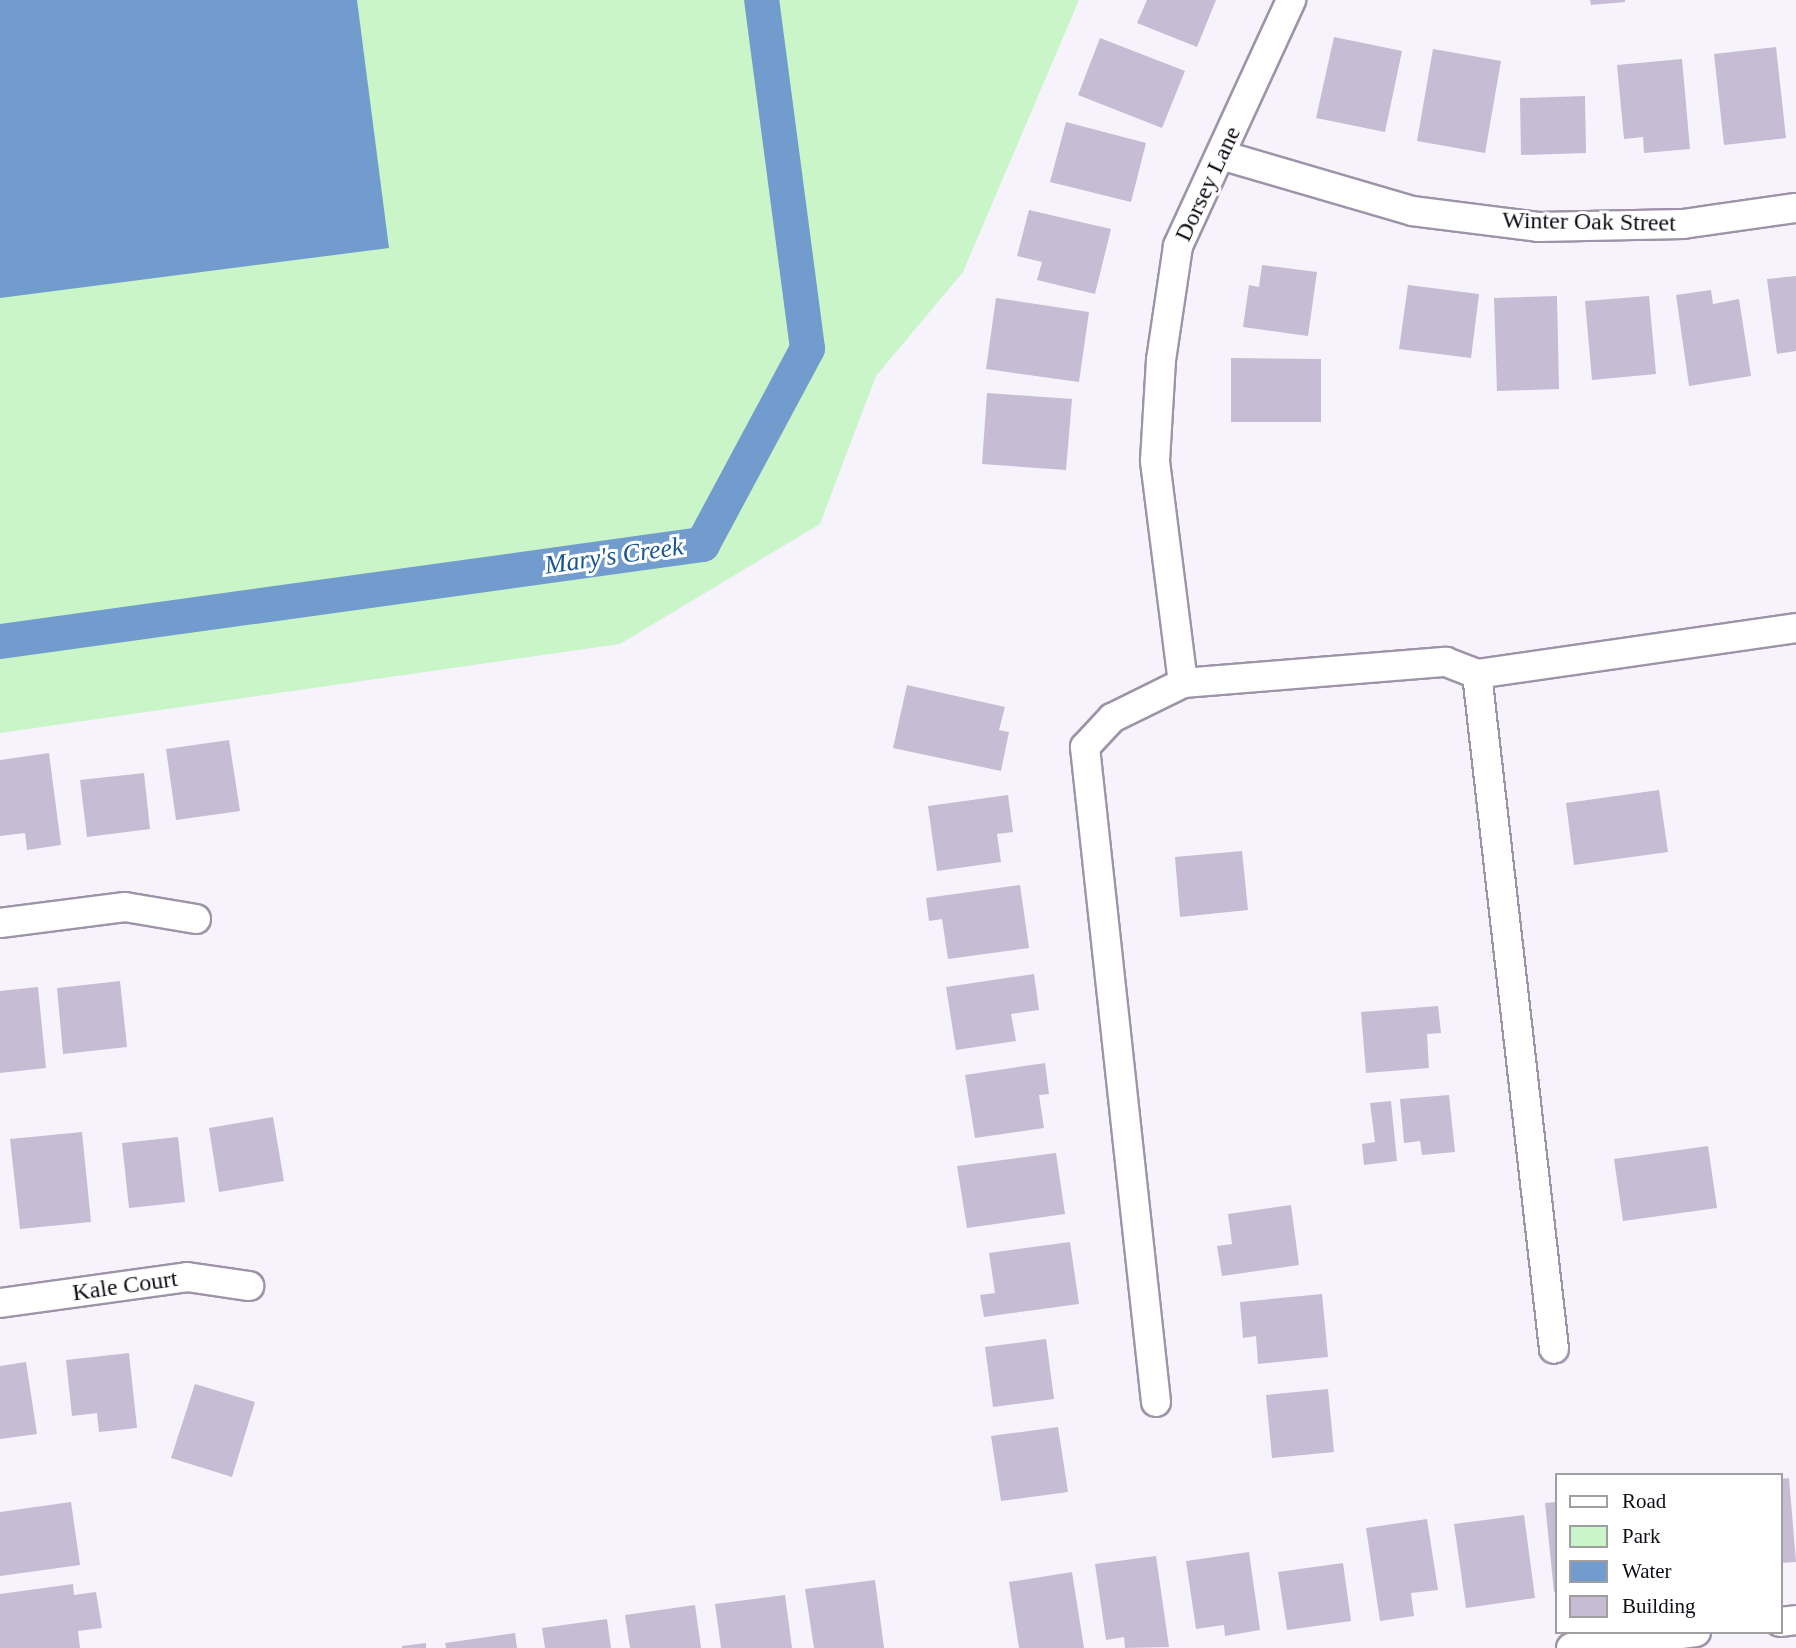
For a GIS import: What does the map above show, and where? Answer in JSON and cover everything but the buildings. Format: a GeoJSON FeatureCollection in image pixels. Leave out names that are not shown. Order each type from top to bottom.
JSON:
{"type":"FeatureCollection","features":[{"type":"Feature","properties":{"kind":"street","name":"Dorsey Lane"},"geometry":{"type":"LineString","coordinates":[[1184,683],[1155,461],[1161,360],[1178,246],[1291,0]]}},
{"type":"Feature","properties":{"kind":"street","name":"Winter Oak Street"},"geometry":{"type":"LineString","coordinates":[[1221,155],[1412,211],[1538,227],[1683,224],[1796,208]]}},
{"type":"Feature","properties":{"kind":"street"},"geometry":{"type":"LineString","coordinates":[[1156,1402],[1085,747],[1112,718],[1184,683],[1446,662],[1477,674],[1796,628]]}},
{"type":"Feature","properties":{"kind":"street"},"geometry":{"type":"LineString","coordinates":[[1477,674],[1554,1349]]}},
{"type":"Feature","properties":{"kind":"street"},"geometry":{"type":"LineString","coordinates":[[0,923],[125,907],[196,919]]}},
{"type":"Feature","properties":{"kind":"street","name":"Kale Court"},"geometry":{"type":"LineString","coordinates":[[0,1303],[187,1277],[249,1286]]}},
{"type":"Feature","properties":{"kind":"street"},"geometry":{"type":"LineString","coordinates":[[1578,1648],[1681,1634]]}},
{"type":"Feature","properties":{"kind":"green space"},"geometry":{"type":"Polygon","coordinates":[[[0,0],[1079,0],[963,272],[876,376],[820,524],[620,644],[0,733],[0,0]]]}},
{"type":"Feature","properties":{"kind":"water"},"geometry":{"type":"Polygon","coordinates":[[[0,0],[357,0],[389,248],[0,298],[0,0]]]}},
{"type":"Feature","properties":{"kind":"waterway","name":"Mary's Creek"},"geometry":{"type":"LineString","coordinates":[[0,641],[702,544],[807,348],[761,0]]}}]}
